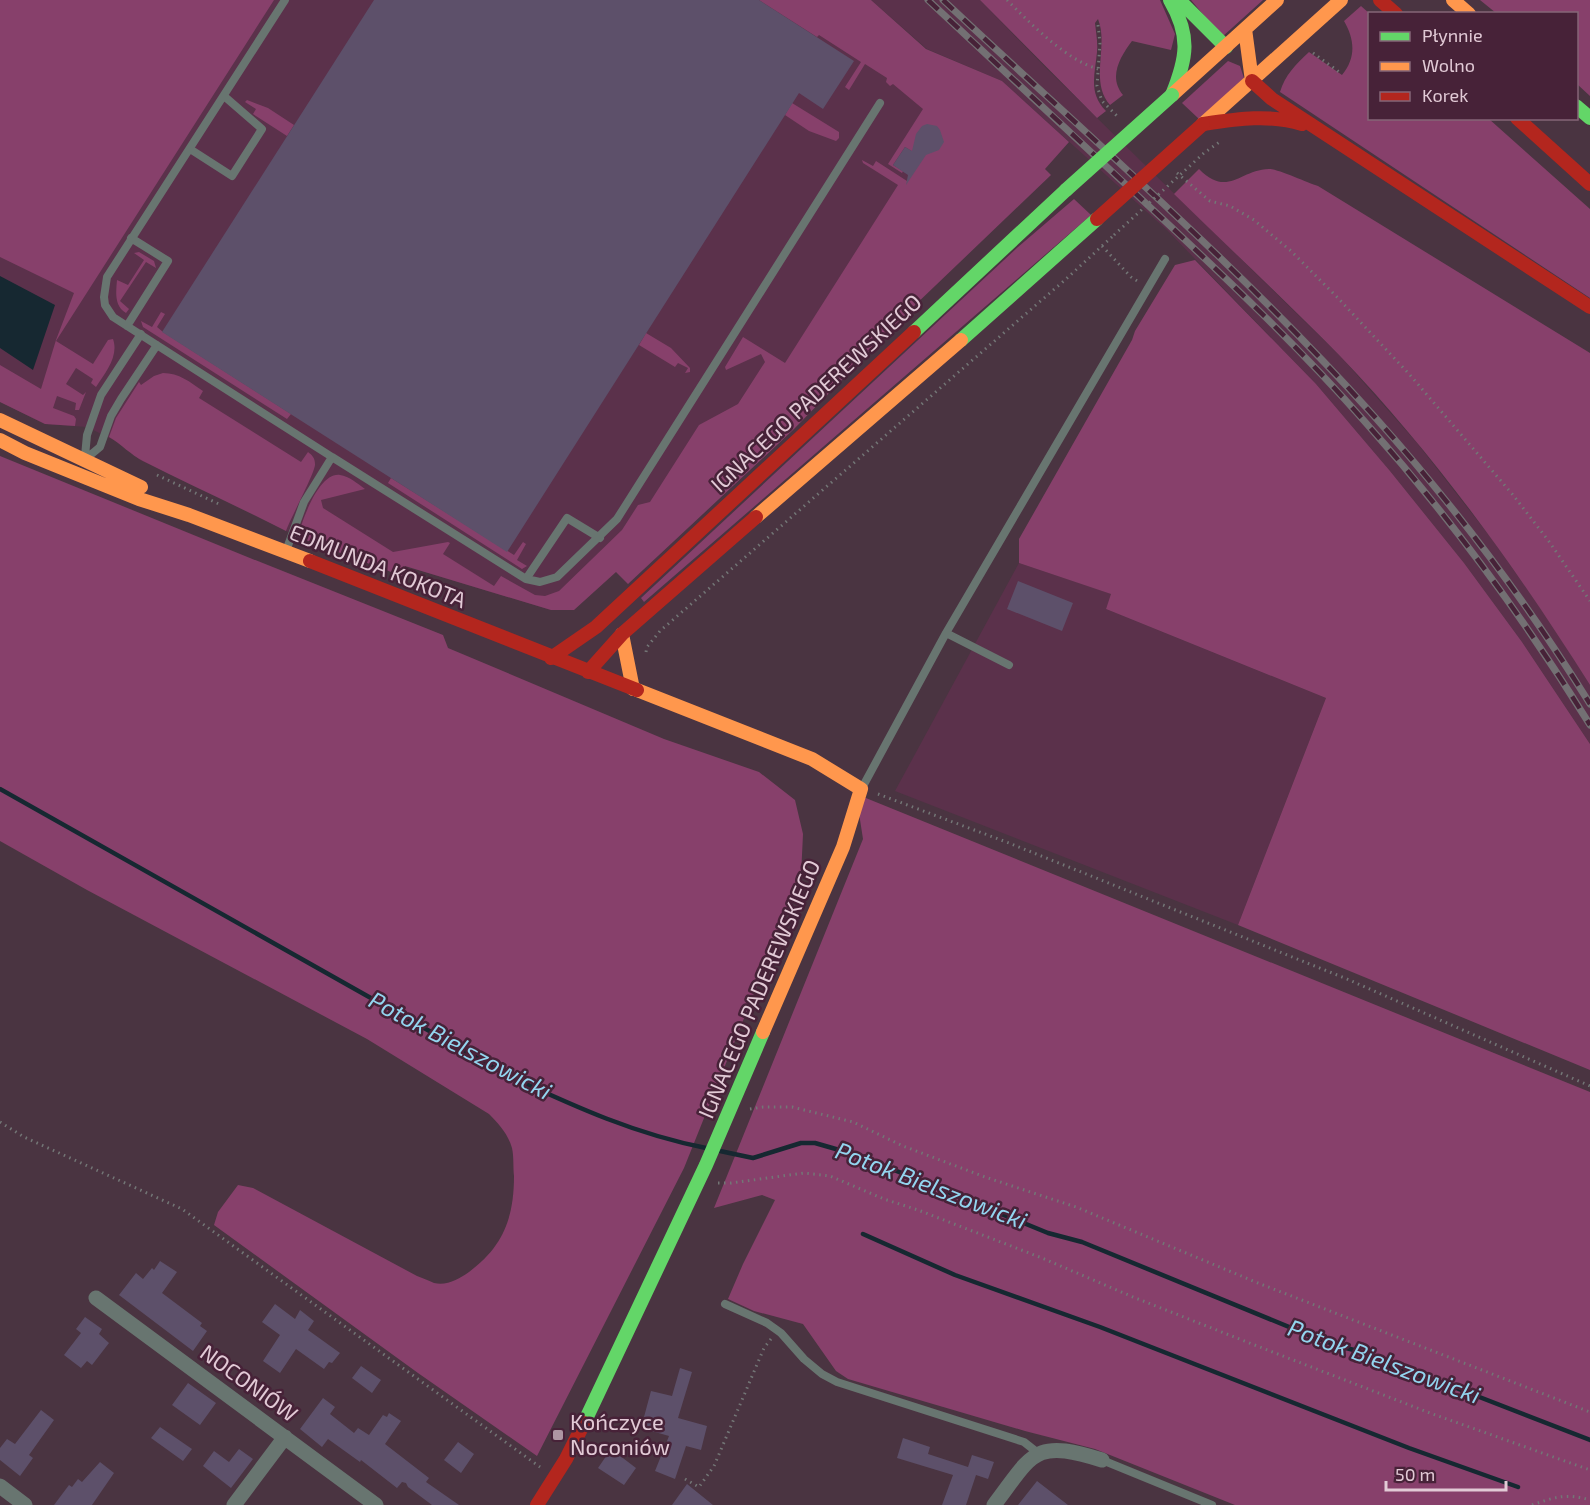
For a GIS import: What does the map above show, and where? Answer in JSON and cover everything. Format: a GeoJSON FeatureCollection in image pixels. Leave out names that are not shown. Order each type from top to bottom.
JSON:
{"type":"FeatureCollection","features":[{"type":"Feature","properties":{"kind":"main road"},"geometry":{"type":"LineString","coordinates":[[1170,0],[1186,31],[1186,51],[1181,75],[1172,95]]}},
{"type":"Feature","properties":{"kind":"main road"},"geometry":{"type":"LineString","coordinates":[[1179,0],[1226,47],[1274,61]]}},
{"type":"Feature","properties":{"kind":"main road"},"geometry":{"type":"LineString","coordinates":[[588,672],[622,634],[1097,219],[1341,0]]}},
{"type":"Feature","properties":{"kind":"main road"},"geometry":{"type":"LineString","coordinates":[[1380,0],[1394,12]]}},
{"type":"Feature","properties":{"kind":"main road"},"geometry":{"type":"LineString","coordinates":[[1453,0],[1467,12]]}},
{"type":"Feature","properties":{"kind":"main road","name":"IGNACEGO PADEREWSKIEGO"},"geometry":{"type":"LineString","coordinates":[[551,658],[596,627],[1066,190],[1276,1]]}},
{"type":"Feature","properties":{"kind":"main road"},"geometry":{"type":"LineString","coordinates":[[1245,29],[1252,81],[1272,99],[1590,307]]}},
{"type":"Feature","properties":{"kind":"main road"},"geometry":{"type":"LineString","coordinates":[[1578,108],[1590,118]]}},
{"type":"Feature","properties":{"kind":"main road"},"geometry":{"type":"LineString","coordinates":[[1203,124],[1264,117],[1293,121],[1327,134]]}},
{"type":"Feature","properties":{"kind":"main road"},"geometry":{"type":"LineString","coordinates":[[1519,120],[1590,183]]}},
{"type":"Feature","properties":{"kind":"main road","name":"EDMUNDA KOKOTA"},"geometry":{"type":"LineString","coordinates":[[0,420],[84,460],[106,459],[189,515]]}},
{"type":"Feature","properties":{"kind":"main road","name":"EDMUNDA KOKOTA"},"geometry":{"type":"LineString","coordinates":[[0,440],[78,475],[285,552],[551,658]]}},
{"type":"Feature","properties":{"kind":"main road"},"geometry":{"type":"LineString","coordinates":[[588,672],[596,627]]}},
{"type":"Feature","properties":{"kind":"main road"},"geometry":{"type":"LineString","coordinates":[[622,634],[633,689]]}},
{"type":"Feature","properties":{"kind":"main road"},"geometry":{"type":"LineString","coordinates":[[551,658],[812,759],[861,789]]}},
{"type":"Feature","properties":{"kind":"main road","name":"IGNACEGO PADEREWSKIEGO"},"geometry":{"type":"LineString","coordinates":[[537,1505],[556,1477],[585,1421],[703,1172],[843,848],[861,789]]}},
{"type":"Feature","properties":{"kind":"street","name":"NOCONIÓW"},"geometry":{"type":"LineString","coordinates":[[96,1298],[376,1505]]}},
{"type":"Feature","properties":{"kind":"street"},"geometry":{"type":"LineString","coordinates":[[234,1505],[285,1437]]}},
{"type":"Feature","properties":{"kind":"street"},"geometry":{"type":"LineString","coordinates":[[994,1505],[1032,1457],[1048,1450],[1073,1451],[1101,1460]]}},
{"type":"Feature","properties":{"kind":"street"},"geometry":{"type":"LineString","coordinates":[[0,1486],[25,1505]]}},
{"type":"Feature","properties":{"kind":"lane"},"geometry":{"type":"LineString","coordinates":[[285,0],[107,277],[105,305],[110,314],[127,326],[332,457],[526,579],[540,582],[557,577],[600,538],[617,519],[880,103]]}},
{"type":"Feature","properties":{"kind":"lane"},"geometry":{"type":"LineString","coordinates":[[190,149],[232,176],[262,129],[224,96]]}},
{"type":"Feature","properties":{"kind":"lane"},"geometry":{"type":"LineString","coordinates":[[127,326],[168,261],[131,238]]}},
{"type":"Feature","properties":{"kind":"lane"},"geometry":{"type":"LineString","coordinates":[[861,789],[946,633],[1165,259]]}},
{"type":"Feature","properties":{"kind":"lane"},"geometry":{"type":"LineString","coordinates":[[78,475],[84,460],[87,435],[101,395],[141,334]]}},
{"type":"Feature","properties":{"kind":"lane"},"geometry":{"type":"LineString","coordinates":[[84,460],[106,459],[111,416],[157,345]]}},
{"type":"Feature","properties":{"kind":"lane"},"geometry":{"type":"LineString","coordinates":[[285,552],[304,502],[332,457]]}},
{"type":"Feature","properties":{"kind":"lane"},"geometry":{"type":"LineString","coordinates":[[526,579],[567,518],[600,538]]}},
{"type":"Feature","properties":{"kind":"lane"},"geometry":{"type":"LineString","coordinates":[[946,633],[1009,665]]}},
{"type":"Feature","properties":{"kind":"lane"},"geometry":{"type":"LineString","coordinates":[[726,1304],[767,1323],[781,1334],[804,1359],[822,1374],[837,1382],[1024,1442],[1032,1457]]}},
{"type":"Feature","properties":{"kind":"lane"},"geometry":{"type":"LineString","coordinates":[[1101,1460],[1212,1505]]}},
{"type":"Feature","properties":{"kind":"path"},"geometry":{"type":"LineString","coordinates":[[1007,0],[1064,50],[1089,67],[1098,69]]}},
{"type":"Feature","properties":{"kind":"path"},"geometry":{"type":"LineString","coordinates":[[1313,53],[1342,74]]}},
{"type":"Feature","properties":{"kind":"path"},"geometry":{"type":"LineString","coordinates":[[647,661],[645,653],[647,647],[660,631],[1102,246],[1204,153],[1221,141]]}},
{"type":"Feature","properties":{"kind":"path"},"geometry":{"type":"LineString","coordinates":[[1102,246],[1131,277]]}},
{"type":"Feature","properties":{"kind":"path"},"geometry":{"type":"LineString","coordinates":[[1291,251],[1425,392],[1548,540],[1590,601]]}},
{"type":"Feature","properties":{"kind":"path"},"geometry":{"type":"LineString","coordinates":[[156,474],[226,508]]}},
{"type":"Feature","properties":{"kind":"path"},"geometry":{"type":"LineString","coordinates":[[861,789],[1009,843],[1347,979],[1590,1086]]}},
{"type":"Feature","properties":{"kind":"path"},"geometry":{"type":"LineString","coordinates":[[731,1108],[739,1110],[792,1107],[853,1122],[903,1146],[1076,1207],[1258,1283],[1590,1412]]}},
{"type":"Feature","properties":{"kind":"path"},"geometry":{"type":"LineString","coordinates":[[0,1122],[24,1137],[182,1209],[528,1460],[556,1477]]}},
{"type":"Feature","properties":{"kind":"path"},"geometry":{"type":"LineString","coordinates":[[703,1172],[705,1180],[731,1184],[804,1173],[830,1176],[1430,1413],[1590,1470]]}},
{"type":"Feature","properties":{"kind":"path"},"geometry":{"type":"LineString","coordinates":[[685,1479],[699,1487],[714,1466],[766,1344],[781,1334]]}},
{"type":"Feature","properties":{"kind":"path"},"geometry":{"type":"LineString","coordinates":[[1532,1505],[1556,1496],[1575,1495],[1590,1500]]}},
{"type":"Feature","properties":{"kind":"shaded area"},"geometry":{"type":"Polygon","coordinates":[[[0,0],[844,0],[1023,116],[551,610],[405,566],[402,576],[298,537],[140,460],[120,443],[87,427],[45,424],[0,402],[0,0]]]}},
{"type":"Feature","properties":{"kind":"shaded area"},"geometry":{"type":"Polygon","coordinates":[[[0,0],[274,0],[56,341],[93,364],[108,340],[113,339],[113,358],[96,387],[91,383],[93,379],[76,368],[66,384],[83,395],[86,392],[79,410],[75,410],[76,403],[57,396],[53,408],[74,416],[75,426],[45,424],[0,402],[0,365],[41,389],[56,340],[74,293],[0,257],[0,0]]]}},
{"type":"Feature","properties":{"kind":"shaded area"},"geometry":{"type":"Polygon","coordinates":[[[759,0],[871,0],[926,49],[1002,81],[1069,142],[1045,169],[1051,175],[912,308],[794,429],[628,584],[616,572],[574,610],[551,610],[405,566],[402,576],[298,537],[303,520],[319,489],[332,476],[340,475],[365,489],[321,500],[323,508],[393,552],[448,542],[450,543],[443,554],[494,586],[501,576],[535,595],[545,596],[559,591],[622,530],[638,505],[650,502],[699,425],[738,404],[765,362],[761,354],[726,370],[725,367],[743,337],[785,363],[898,185],[863,163],[862,160],[873,166],[876,161],[907,181],[923,158],[905,147],[893,165],[903,171],[902,173],[888,164],[923,109],[893,84],[890,86],[886,82],[887,78],[865,64],[849,90],[845,87],[861,62],[759,0]]]}},
{"type":"Feature","properties":{"kind":"shaded area"},"geometry":{"type":"Polygon","coordinates":[[[871,0],[980,0],[1046,68],[1341,357],[1417,443],[1491,538],[1551,623],[1590,685],[1590,744],[1522,642],[1464,563],[1316,384],[1167,230],[1002,81],[927,49],[871,0]]]}},
{"type":"Feature","properties":{"kind":"shaded area"},"geometry":{"type":"Polygon","coordinates":[[[980,0],[1160,0],[1175,34],[1171,50],[1132,41],[1117,67],[1116,81],[1123,95],[1110,105],[1101,85],[1102,40],[1098,19],[1095,23],[1097,49],[1094,83],[1100,104],[1106,111],[1097,118],[980,0]]]}},
{"type":"Feature","properties":{"kind":"shaded area"},"geometry":{"type":"Polygon","coordinates":[[[1191,0],[1263,0],[1222,37],[1191,0]]]}},
{"type":"Feature","properties":{"kind":"shaded area"},"geometry":{"type":"Polygon","coordinates":[[[1480,0],[1590,0],[1590,96],[1578,85],[1578,12],[1495,12],[1480,0]]]}},
{"type":"Feature","properties":{"kind":"shaded area"},"geometry":{"type":"Polygon","coordinates":[[[1361,6],[1368,12],[1368,120],[1490,120],[1590,209],[1590,298],[1280,92],[1292,70],[1309,52],[1342,75],[1352,55],[1352,42],[1344,21],[1361,6]]]}},
{"type":"Feature","properties":{"kind":"shaded area"},"geometry":{"type":"Polygon","coordinates":[[[1228,61],[1240,66],[1244,78],[1199,119],[1182,103],[1228,61]]]}},
{"type":"Feature","properties":{"kind":"shaded area"},"geometry":{"type":"Polygon","coordinates":[[[247,100],[268,108],[294,125],[287,136],[253,114],[256,109],[245,102],[247,100]]]}},
{"type":"Feature","properties":{"kind":"shaded area"},"geometry":{"type":"Polygon","coordinates":[[[792,103],[839,132],[839,138],[836,141],[809,131],[785,115],[792,103]]]}},
{"type":"Feature","properties":{"kind":"shaded area"},"geometry":{"type":"Polygon","coordinates":[[[1199,169],[1209,177],[1226,182],[1259,170],[1269,169],[1318,186],[1590,353],[1590,685],[1504,556],[1409,433],[1340,356],[1174,194],[1199,169]]]}},
{"type":"Feature","properties":{"kind":"shaded area"},"geometry":{"type":"Polygon","coordinates":[[[1074,199],[1091,215],[644,602],[641,598],[1018,247],[1074,199]]]}},
{"type":"Feature","properties":{"kind":"shaded area"},"geometry":{"type":"Polygon","coordinates":[[[139,252],[154,261],[156,268],[146,262],[120,301],[129,309],[126,313],[119,307],[116,294],[117,280],[128,285],[144,260],[134,253],[139,252]]]}},
{"type":"Feature","properties":{"kind":"shaded area"},"geometry":{"type":"Polygon","coordinates":[[[1195,260],[1316,384],[1390,471],[1464,563],[1522,642],[1590,744],[1590,1070],[1238,925],[1326,698],[1106,609],[1111,594],[1019,563],[1019,539],[1135,331],[1175,265],[1195,260]]]}},
{"type":"Feature","properties":{"kind":"shaded area"},"geometry":{"type":"Polygon","coordinates":[[[161,312],[165,314],[157,327],[291,414],[287,419],[143,327],[141,321],[152,327],[161,312]]]}},
{"type":"Feature","properties":{"kind":"shaded area"},"geometry":{"type":"Polygon","coordinates":[[[646,333],[671,348],[690,368],[690,372],[685,373],[688,368],[678,363],[675,367],[639,345],[646,333]]]}},
{"type":"Feature","properties":{"kind":"shaded area"},"geometry":{"type":"Polygon","coordinates":[[[163,373],[179,376],[189,381],[203,391],[199,398],[301,462],[308,452],[314,458],[314,468],[286,531],[143,461],[109,437],[116,418],[139,382],[141,385],[163,373]]]}},
{"type":"Feature","properties":{"kind":"shaded area"},"geometry":{"type":"Polygon","coordinates":[[[0,456],[443,635],[448,648],[664,739],[759,772],[795,800],[803,834],[801,876],[684,1168],[537,1456],[214,1225],[218,1212],[238,1185],[253,1188],[417,1276],[434,1283],[444,1284],[461,1277],[481,1262],[498,1242],[509,1218],[514,1176],[513,1151],[503,1130],[489,1114],[367,1039],[87,890],[0,841],[0,456]]]}},
{"type":"Feature","properties":{"kind":"shaded area"},"geometry":{"type":"Polygon","coordinates":[[[391,478],[514,555],[523,542],[526,544],[517,560],[527,566],[522,569],[388,483],[391,478]]]}},
{"type":"Feature","properties":{"kind":"shaded area"},"geometry":{"type":"Polygon","coordinates":[[[1019,563],[1112,594],[1106,609],[1326,698],[1238,925],[895,791],[1019,563]]]}},
{"type":"Feature","properties":{"kind":"shaded area"},"geometry":{"type":"Polygon","coordinates":[[[856,794],[1590,1092],[1590,1505],[1235,1505],[1095,1449],[848,1379],[836,1371],[803,1324],[754,1311],[728,1299],[775,1200],[762,1195],[714,1208],[863,839],[856,794]]]}},
{"type":"Feature","properties":{"kind":"water"},"geometry":{"type":"Polygon","coordinates":[[[0,276],[55,305],[33,370],[0,348],[0,276]]]}},
{"type":"Feature","properties":{"kind":"building"},"geometry":{"type":"Polygon","coordinates":[[[374,0],[759,0],[854,61],[823,109],[799,93],[507,552],[162,332],[374,0]]]}},
{"type":"Feature","properties":{"kind":"building"},"geometry":{"type":"Polygon","coordinates":[[[927,124],[937,126],[944,142],[939,150],[926,155],[906,185],[908,175],[893,165],[905,147],[912,151],[916,134],[922,126],[927,124]]]}},
{"type":"Feature","properties":{"kind":"building"},"geometry":{"type":"Polygon","coordinates":[[[1018,581],[1073,603],[1062,631],[1007,609],[1018,581]]]}},
{"type":"Feature","properties":{"kind":"building"},"geometry":{"type":"Polygon","coordinates":[[[160,1261],[177,1272],[162,1293],[202,1323],[200,1326],[207,1331],[193,1351],[119,1295],[136,1273],[143,1279],[152,1268],[154,1270],[160,1261]]]}},
{"type":"Feature","properties":{"kind":"building"},"geometry":{"type":"Polygon","coordinates":[[[275,1304],[295,1319],[300,1310],[314,1321],[308,1330],[340,1353],[332,1363],[329,1362],[324,1369],[296,1349],[280,1373],[263,1361],[280,1335],[262,1322],[275,1304]]]}},
{"type":"Feature","properties":{"kind":"building"},"geometry":{"type":"Polygon","coordinates":[[[85,1317],[102,1329],[99,1334],[109,1343],[92,1365],[87,1361],[81,1368],[64,1355],[81,1333],[76,1329],[85,1317]]]}},
{"type":"Feature","properties":{"kind":"building"},"geometry":{"type":"Polygon","coordinates":[[[361,1366],[381,1380],[372,1393],[352,1378],[361,1366]]]}},
{"type":"Feature","properties":{"kind":"building"},"geometry":{"type":"Polygon","coordinates":[[[680,1368],[692,1372],[678,1418],[707,1426],[701,1450],[686,1446],[675,1479],[655,1471],[669,1436],[641,1428],[651,1391],[672,1396],[680,1368]]]}},
{"type":"Feature","properties":{"kind":"building"},"geometry":{"type":"Polygon","coordinates":[[[188,1383],[216,1403],[200,1425],[172,1405],[188,1383]]]}},
{"type":"Feature","properties":{"kind":"building"},"geometry":{"type":"Polygon","coordinates":[[[323,1398],[335,1407],[330,1414],[354,1433],[358,1428],[369,1435],[383,1415],[387,1417],[389,1413],[401,1421],[385,1444],[429,1478],[426,1482],[459,1505],[432,1505],[406,1483],[402,1482],[397,1488],[361,1460],[360,1462],[328,1439],[322,1447],[300,1429],[323,1398]]]}},
{"type":"Feature","properties":{"kind":"building"},"geometry":{"type":"Polygon","coordinates":[[[41,1410],[54,1420],[29,1455],[33,1458],[20,1476],[0,1460],[0,1448],[7,1439],[15,1444],[41,1410]]]}},
{"type":"Feature","properties":{"kind":"building"},"geometry":{"type":"Polygon","coordinates":[[[160,1427],[192,1449],[183,1461],[151,1438],[160,1427]]]}},
{"type":"Feature","properties":{"kind":"building"},"geometry":{"type":"Polygon","coordinates":[[[903,1438],[930,1447],[928,1454],[968,1467],[972,1455],[994,1462],[988,1479],[976,1475],[966,1505],[942,1505],[953,1475],[897,1458],[903,1438]]]}},
{"type":"Feature","properties":{"kind":"building"},"geometry":{"type":"Polygon","coordinates":[[[458,1442],[474,1454],[461,1473],[444,1460],[458,1442]]]}},
{"type":"Feature","properties":{"kind":"building"},"geometry":{"type":"Polygon","coordinates":[[[239,1449],[253,1459],[231,1488],[203,1466],[214,1451],[229,1462],[239,1449]]]}},
{"type":"Feature","properties":{"kind":"building"},"geometry":{"type":"Polygon","coordinates":[[[611,1449],[636,1468],[624,1485],[598,1468],[611,1449]]]}},
{"type":"Feature","properties":{"kind":"building"},"geometry":{"type":"Polygon","coordinates":[[[100,1462],[114,1473],[92,1505],[54,1505],[69,1485],[72,1487],[78,1479],[82,1482],[100,1462]]]}},
{"type":"Feature","properties":{"kind":"building"},"geometry":{"type":"Polygon","coordinates":[[[1037,1481],[1068,1505],[1018,1505],[1037,1481]]]}},
{"type":"Feature","properties":{"kind":"building"},"geometry":{"type":"Polygon","coordinates":[[[687,1484],[713,1505],[672,1505],[687,1484]]]}},
{"type":"Feature","properties":{"kind":"waterway","name":"Potok Bielszowicki"},"geometry":{"type":"LineString","coordinates":[[0,789],[511,1077],[630,1127],[706,1148]]}},
{"type":"Feature","properties":{"kind":"waterway","name":"Potok Bielszowicki"},"geometry":{"type":"LineString","coordinates":[[720,1151],[753,1158],[801,1143],[815,1143],[860,1156],[1048,1233],[1082,1242],[1311,1336],[1370,1354],[1385,1366],[1451,1386],[1590,1440]]}},
{"type":"Feature","properties":{"kind":"waterway"},"geometry":{"type":"LineString","coordinates":[[863,1234],[955,1275],[1100,1327],[1409,1448],[1518,1487]]}},
{"type":"Feature","properties":{"kind":"railway"},"geometry":{"type":"LineString","coordinates":[[928,0],[1235,287],[1341,395],[1427,495],[1485,569],[1539,646],[1590,725]]}},
{"type":"Feature","properties":{"kind":"railway"},"geometry":{"type":"LineString","coordinates":[[943,0],[1217,255],[1322,360],[1373,415],[1432,483],[1488,555],[1541,628],[1590,704]]}},
{"type":"Feature","properties":{"kind":"traffic: fast"},"geometry":{"type":"LineString","coordinates":[[1170,0],[1177,13],[1184,36],[1181,70],[1172,95]]}},
{"type":"Feature","properties":{"kind":"traffic: fast"},"geometry":{"type":"LineString","coordinates":[[1179,0],[1226,47]]}},
{"type":"Feature","properties":{"kind":"traffic: fast"},"geometry":{"type":"LineString","coordinates":[[1066,190],[1172,95]]}},
{"type":"Feature","properties":{"kind":"traffic: fast"},"geometry":{"type":"LineString","coordinates":[[1578,108],[1590,118]]}},
{"type":"Feature","properties":{"kind":"traffic: fast"},"geometry":{"type":"LineString","coordinates":[[914,332],[1066,190]]}},
{"type":"Feature","properties":{"kind":"traffic: fast"},"geometry":{"type":"LineString","coordinates":[[961,340],[1097,219]]}},
{"type":"Feature","properties":{"kind":"traffic: fast"},"geometry":{"type":"LineString","coordinates":[[584,1423],[706,1165],[763,1032]]}},
{"type":"Feature","properties":{"kind":"traffic: slow"},"geometry":{"type":"LineString","coordinates":[[1173,94],[1277,0]]}},
{"type":"Feature","properties":{"kind":"traffic: slow"},"geometry":{"type":"LineString","coordinates":[[1203,124],[1341,0]]}},
{"type":"Feature","properties":{"kind":"traffic: slow"},"geometry":{"type":"LineString","coordinates":[[1453,0],[1467,12]]}},
{"type":"Feature","properties":{"kind":"traffic: slow"},"geometry":{"type":"LineString","coordinates":[[1245,29],[1252,81]]}},
{"type":"Feature","properties":{"kind":"traffic: slow"},"geometry":{"type":"LineString","coordinates":[[756,517],[961,340]]}},
{"type":"Feature","properties":{"kind":"traffic: slow"},"geometry":{"type":"LineString","coordinates":[[0,420],[141,487]]}},
{"type":"Feature","properties":{"kind":"traffic: slow"},"geometry":{"type":"LineString","coordinates":[[0,440],[25,453],[139,499],[189,515],[310,561]]}},
{"type":"Feature","properties":{"kind":"traffic: slow"},"geometry":{"type":"LineString","coordinates":[[622,634],[633,689]]}},
{"type":"Feature","properties":{"kind":"traffic: slow"},"geometry":{"type":"LineString","coordinates":[[637,690],[812,759],[861,789],[843,847],[763,1032]]}},
{"type":"Feature","properties":{"kind":"traffic: jam"},"geometry":{"type":"LineString","coordinates":[[1380,0],[1394,12]]}},
{"type":"Feature","properties":{"kind":"traffic: jam"},"geometry":{"type":"LineString","coordinates":[[1252,81],[1272,99],[1590,307]]}},
{"type":"Feature","properties":{"kind":"traffic: jam"},"geometry":{"type":"LineString","coordinates":[[1203,124],[1265,118],[1302,124]]}},
{"type":"Feature","properties":{"kind":"traffic: jam"},"geometry":{"type":"LineString","coordinates":[[1519,120],[1590,184]]}},
{"type":"Feature","properties":{"kind":"traffic: jam"},"geometry":{"type":"LineString","coordinates":[[1097,219],[1203,124]]}},
{"type":"Feature","properties":{"kind":"traffic: jam"},"geometry":{"type":"LineString","coordinates":[[551,658],[596,627],[914,332]]}},
{"type":"Feature","properties":{"kind":"traffic: jam"},"geometry":{"type":"LineString","coordinates":[[588,672],[622,634],[756,517]]}},
{"type":"Feature","properties":{"kind":"traffic: jam"},"geometry":{"type":"LineString","coordinates":[[310,561],[637,690]]}},
{"type":"Feature","properties":{"kind":"traffic: jam"},"geometry":{"type":"LineString","coordinates":[[537,1505],[566,1459],[584,1423]]}},
{"type":"Feature","properties":{"kind":"place","name":"Kończyce Noconiów"},"geometry":{"type":"Point","coordinates":[558,1435]}}]}
